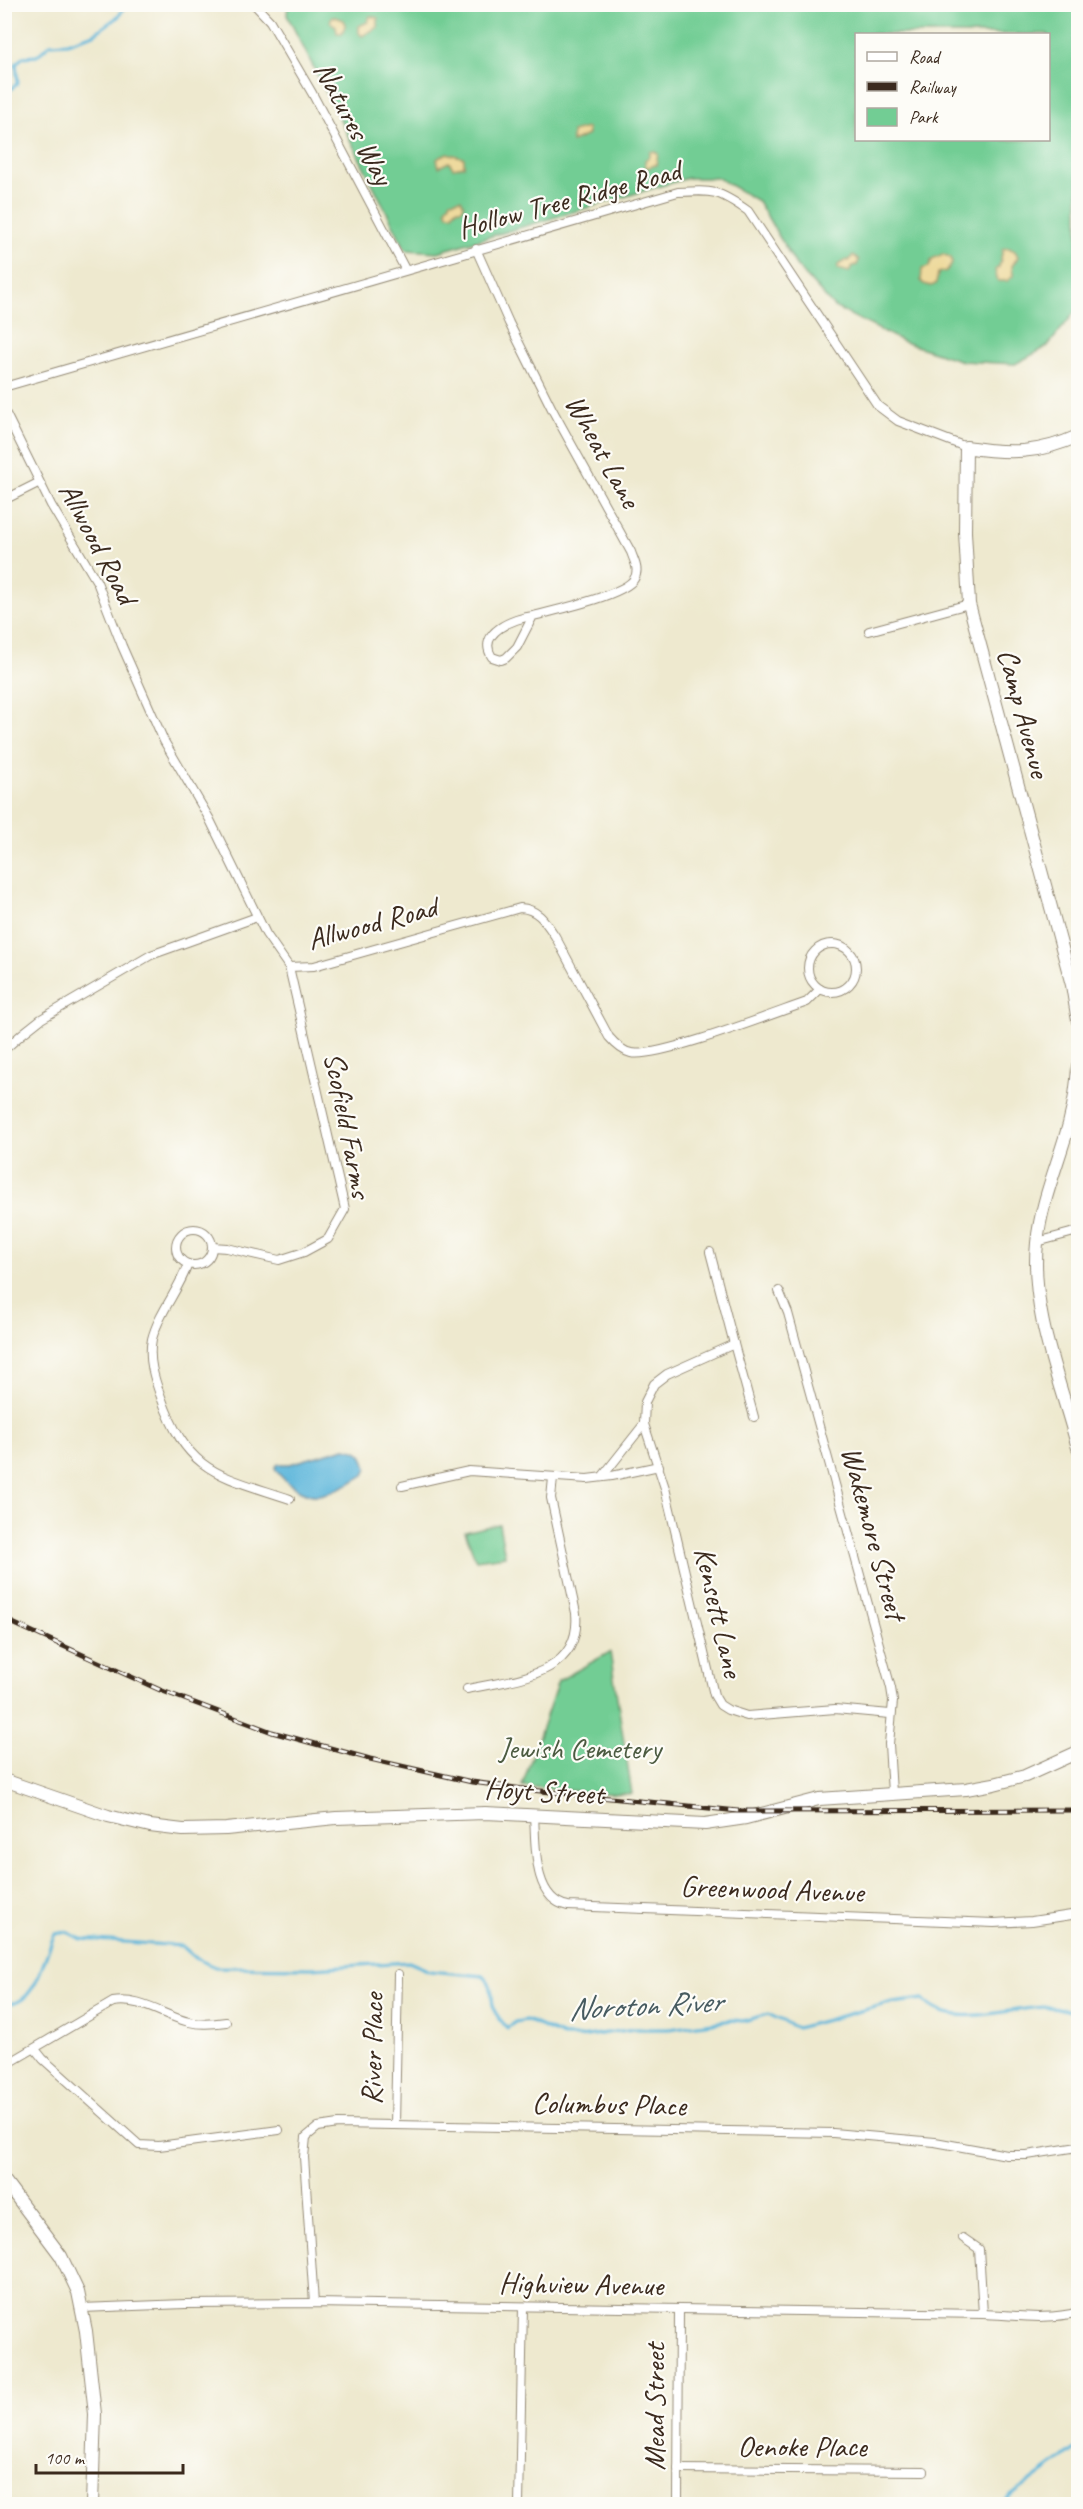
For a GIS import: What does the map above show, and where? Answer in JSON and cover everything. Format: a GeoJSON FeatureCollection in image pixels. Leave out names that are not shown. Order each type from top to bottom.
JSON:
{"type":"FeatureCollection","features":[{"type":"Feature","properties":{"kind":"street","name":"Natures Way"},"geometry":{"type":"LineString","coordinates":[[254,4],[270,21],[312,93],[405,270]]}},
{"type":"Feature","properties":{"kind":"street","name":"Hollow Tree Ridge Road"},"geometry":{"type":"LineString","coordinates":[[4,387],[678,192],[705,190],[724,194],[748,211],[878,406],[898,421],[966,447],[997,452],[1024,452],[1046,448],[1078,436]]}},
{"type":"Feature","properties":{"kind":"street","name":"Wheat Lane"},"geometry":{"type":"LineString","coordinates":[[476,249],[538,383],[616,526],[637,571],[634,581],[620,590],[512,621],[495,632],[488,641],[487,647],[492,657],[501,660],[512,653],[533,616]]}},
{"type":"Feature","properties":{"kind":"street","name":"Allwood Road"},"geometry":{"type":"LineString","coordinates":[[4,410],[39,483],[97,582],[164,741],[209,818],[257,917],[289,967],[314,966],[520,908],[529,909],[541,916],[555,936],[609,1037],[620,1048],[629,1053],[638,1054],[671,1047],[807,1002],[820,989]]}},
{"type":"Feature","properties":{"kind":"street","name":"Camp Avenue"},"geometry":{"type":"LineString","coordinates":[[966,447],[965,532],[969,604],[1072,985],[1078,1021]]}},
{"type":"Feature","properties":{"kind":"street"},"geometry":{"type":"LineString","coordinates":[[4,500],[39,483]]}},
{"type":"Feature","properties":{"kind":"street"},"geometry":{"type":"LineString","coordinates":[[869,631],[969,604]]}},
{"type":"Feature","properties":{"kind":"street"},"geometry":{"type":"LineString","coordinates":[[4,1050],[42,1019],[151,955],[257,917]]}},
{"type":"Feature","properties":{"kind":"street","name":"Allwood Road"},"geometry":{"type":"LineString","coordinates":[[827,944],[842,945],[853,955],[855,977],[844,989],[828,992],[820,989],[814,985],[807,971],[810,956],[814,950],[827,944]]}},
{"type":"Feature","properties":{"kind":"street","name":"Scofield Farms"},"geometry":{"type":"LineString","coordinates":[[212,1247],[227,1248],[279,1260],[304,1252],[328,1239],[345,1209],[289,967]]}},
{"type":"Feature","properties":{"kind":"street"},"geometry":{"type":"LineString","coordinates":[[1078,1066],[1071,1114],[1044,1203],[1037,1242],[1035,1277],[1041,1313],[1078,1448]]}},
{"type":"Feature","properties":{"kind":"street"},"geometry":{"type":"LineString","coordinates":[[191,1229],[203,1232],[211,1241],[212,1247],[211,1253],[204,1262],[188,1264],[179,1257],[176,1247],[177,1241],[185,1231],[191,1229]]}},
{"type":"Feature","properties":{"kind":"street"},"geometry":{"type":"LineString","coordinates":[[1037,1242],[1078,1231]]}},
{"type":"Feature","properties":{"kind":"street"},"geometry":{"type":"LineString","coordinates":[[710,1252],[754,1417]]}},
{"type":"Feature","properties":{"kind":"street"},"geometry":{"type":"LineString","coordinates":[[188,1264],[158,1324],[151,1347],[153,1372],[168,1418],[179,1440],[207,1468],[290,1499]]}},
{"type":"Feature","properties":{"kind":"street","name":"Wakemore Street"},"geometry":{"type":"LineString","coordinates":[[780,1291],[888,1675],[893,1701],[889,1744],[892,1793]]}},
{"type":"Feature","properties":{"kind":"street","name":"Kensett Lane"},"geometry":{"type":"LineString","coordinates":[[734,1344],[667,1374],[654,1384],[645,1401],[644,1424],[659,1466],[710,1685],[720,1706],[747,1716],[835,1708],[890,1714]]}},
{"type":"Feature","properties":{"kind":"street","name":"Kensett Lane"},"geometry":{"type":"LineString","coordinates":[[602,1478],[644,1424]]}},
{"type":"Feature","properties":{"kind":"street"},"geometry":{"type":"LineString","coordinates":[[402,1486],[469,1471],[553,1478],[602,1478],[659,1466]]}},
{"type":"Feature","properties":{"kind":"street"},"geometry":{"type":"LineString","coordinates":[[467,1689],[544,1671],[570,1649],[576,1631],[576,1613],[551,1498],[553,1478]]}},
{"type":"Feature","properties":{"kind":"street","name":"Hoyt Street"},"geometry":{"type":"LineString","coordinates":[[4,1780],[108,1816],[150,1826],[183,1830],[210,1830],[353,1817],[485,1813],[705,1824],[746,1818],[812,1800],[966,1789],[994,1784],[1025,1776],[1078,1752]]}},
{"type":"Feature","properties":{"kind":"street","name":"Greenwood Avenue"},"geometry":{"type":"LineString","coordinates":[[534,1815],[543,1886],[552,1900],[568,1906],[994,1923],[1032,1922],[1078,1914]]}},
{"type":"Feature","properties":{"kind":"street","name":"River Place"},"geometry":{"type":"LineString","coordinates":[[395,2125],[398,1974]]}},
{"type":"Feature","properties":{"kind":"street"},"geometry":{"type":"LineString","coordinates":[[4,2066],[99,2008],[121,2000],[189,2022],[205,2024],[226,2022]]}},
{"type":"Feature","properties":{"kind":"street"},"geometry":{"type":"LineString","coordinates":[[35,2049],[43,2059],[139,2145],[159,2146],[279,2130]]}},
{"type":"Feature","properties":{"kind":"street","name":"Columbus Place"},"geometry":{"type":"LineString","coordinates":[[314,2303],[304,2157],[306,2137],[318,2127],[338,2124],[833,2133],[935,2142],[1007,2155],[1027,2155],[1078,2147]]}},
{"type":"Feature","properties":{"kind":"street"},"geometry":{"type":"LineString","coordinates":[[4,2180],[66,2263],[74,2279],[82,2308],[95,2414],[92,2505]]}},
{"type":"Feature","properties":{"kind":"street"},"geometry":{"type":"LineString","coordinates":[[963,2238],[979,2249],[983,2314]]}},
{"type":"Feature","properties":{"kind":"street","name":"Highview Avenue"},"geometry":{"type":"LineString","coordinates":[[82,2308],[314,2303],[1053,2317],[1078,2312]]}},
{"type":"Feature","properties":{"kind":"street"},"geometry":{"type":"LineString","coordinates":[[519,2505],[523,2307]]}},
{"type":"Feature","properties":{"kind":"street","name":"Mead Street"},"geometry":{"type":"LineString","coordinates":[[678,2309],[678,2505]]}},
{"type":"Feature","properties":{"kind":"street","name":"Oenoke Place"},"geometry":{"type":"LineString","coordinates":[[678,2469],[924,2471]]}},
{"type":"Feature","properties":{"kind":"green space"},"geometry":{"type":"Polygon","coordinates":[[[288,4],[1078,5],[1078,308],[1047,347],[1015,364],[962,361],[904,342],[834,307],[796,265],[758,201],[718,178],[688,178],[438,252],[406,250],[287,15],[288,4]]]}},
{"type":"Feature","properties":{"kind":"green space"},"geometry":{"type":"Polygon","coordinates":[[[499,1524],[505,1556],[476,1560],[465,1532],[499,1524]]]}},
{"type":"Feature","properties":{"kind":"green space","name":"Jewish Cemetery"},"geometry":{"type":"Polygon","coordinates":[[[610,1652],[632,1794],[522,1786],[558,1681],[610,1652]]]}},
{"type":"Feature","properties":{"kind":"sand"},"geometry":{"type":"Polygon","coordinates":[[[332,16],[344,20],[345,26],[342,33],[337,33],[336,26],[330,22],[332,16]]]}},
{"type":"Feature","properties":{"kind":"sand"},"geometry":{"type":"Polygon","coordinates":[[[370,16],[378,18],[378,27],[362,36],[359,33],[359,26],[368,22],[370,16]]]}},
{"type":"Feature","properties":{"kind":"sand"},"geometry":{"type":"Polygon","coordinates":[[[587,128],[588,135],[572,142],[572,132],[587,128]]]}},
{"type":"Feature","properties":{"kind":"sand"},"geometry":{"type":"Polygon","coordinates":[[[654,151],[658,154],[656,165],[646,168],[645,160],[650,156],[650,152],[654,151]]]}},
{"type":"Feature","properties":{"kind":"sand"},"geometry":{"type":"Polygon","coordinates":[[[447,153],[464,158],[464,166],[453,168],[449,162],[439,167],[437,159],[447,153]]]}},
{"type":"Feature","properties":{"kind":"sand"},"geometry":{"type":"Polygon","coordinates":[[[461,199],[464,205],[462,209],[456,209],[453,214],[448,214],[446,209],[451,201],[461,199]]]}},
{"type":"Feature","properties":{"kind":"sand"},"geometry":{"type":"Polygon","coordinates":[[[1009,248],[1015,251],[1018,257],[1012,266],[1013,276],[1007,281],[998,281],[995,270],[999,267],[1003,249],[1009,248]]]}},
{"type":"Feature","properties":{"kind":"sand"},"geometry":{"type":"Polygon","coordinates":[[[943,254],[951,258],[952,264],[946,271],[938,273],[936,284],[931,286],[924,284],[921,281],[922,269],[929,267],[932,259],[943,254]]]}},
{"type":"Feature","properties":{"kind":"sand"},"geometry":{"type":"Polygon","coordinates":[[[853,255],[859,260],[857,265],[853,266],[849,272],[838,269],[838,265],[846,260],[849,261],[853,255]]]}},
{"type":"Feature","properties":{"kind":"water"},"geometry":{"type":"Polygon","coordinates":[[[345,1448],[360,1454],[367,1469],[360,1478],[323,1494],[313,1495],[300,1490],[288,1482],[275,1468],[278,1464],[290,1464],[345,1448]]]}},
{"type":"Feature","properties":{"kind":"waterway"},"geometry":{"type":"LineString","coordinates":[[4,95],[18,83],[16,64],[23,57],[37,56],[50,44],[67,43],[94,34],[119,16],[126,4]]}},
{"type":"Feature","properties":{"kind":"waterway","name":"Noroton River"},"geometry":{"type":"LineString","coordinates":[[4,2003],[15,2003],[24,1998],[37,1979],[55,1934],[67,1932],[81,1939],[182,1946],[197,1959],[215,1967],[312,1968],[409,1962],[430,1971],[483,1976],[490,1984],[495,2012],[507,2028],[515,2022],[526,2020],[566,2037],[634,2029],[669,2029],[733,2020],[743,2021],[768,2014],[797,2028],[886,2004],[923,1999],[935,2009],[966,2016],[1036,2007],[1051,2007],[1078,2013]]}},
{"type":"Feature","properties":{"kind":"waterway"},"geometry":{"type":"LineString","coordinates":[[1000,2504],[1078,2447]]}},
{"type":"Feature","properties":{"kind":"railway"},"geometry":{"type":"LineString","coordinates":[[4,1619],[160,1690],[272,1732],[370,1759],[472,1782],[738,1811],[1078,1810]]}}]}
